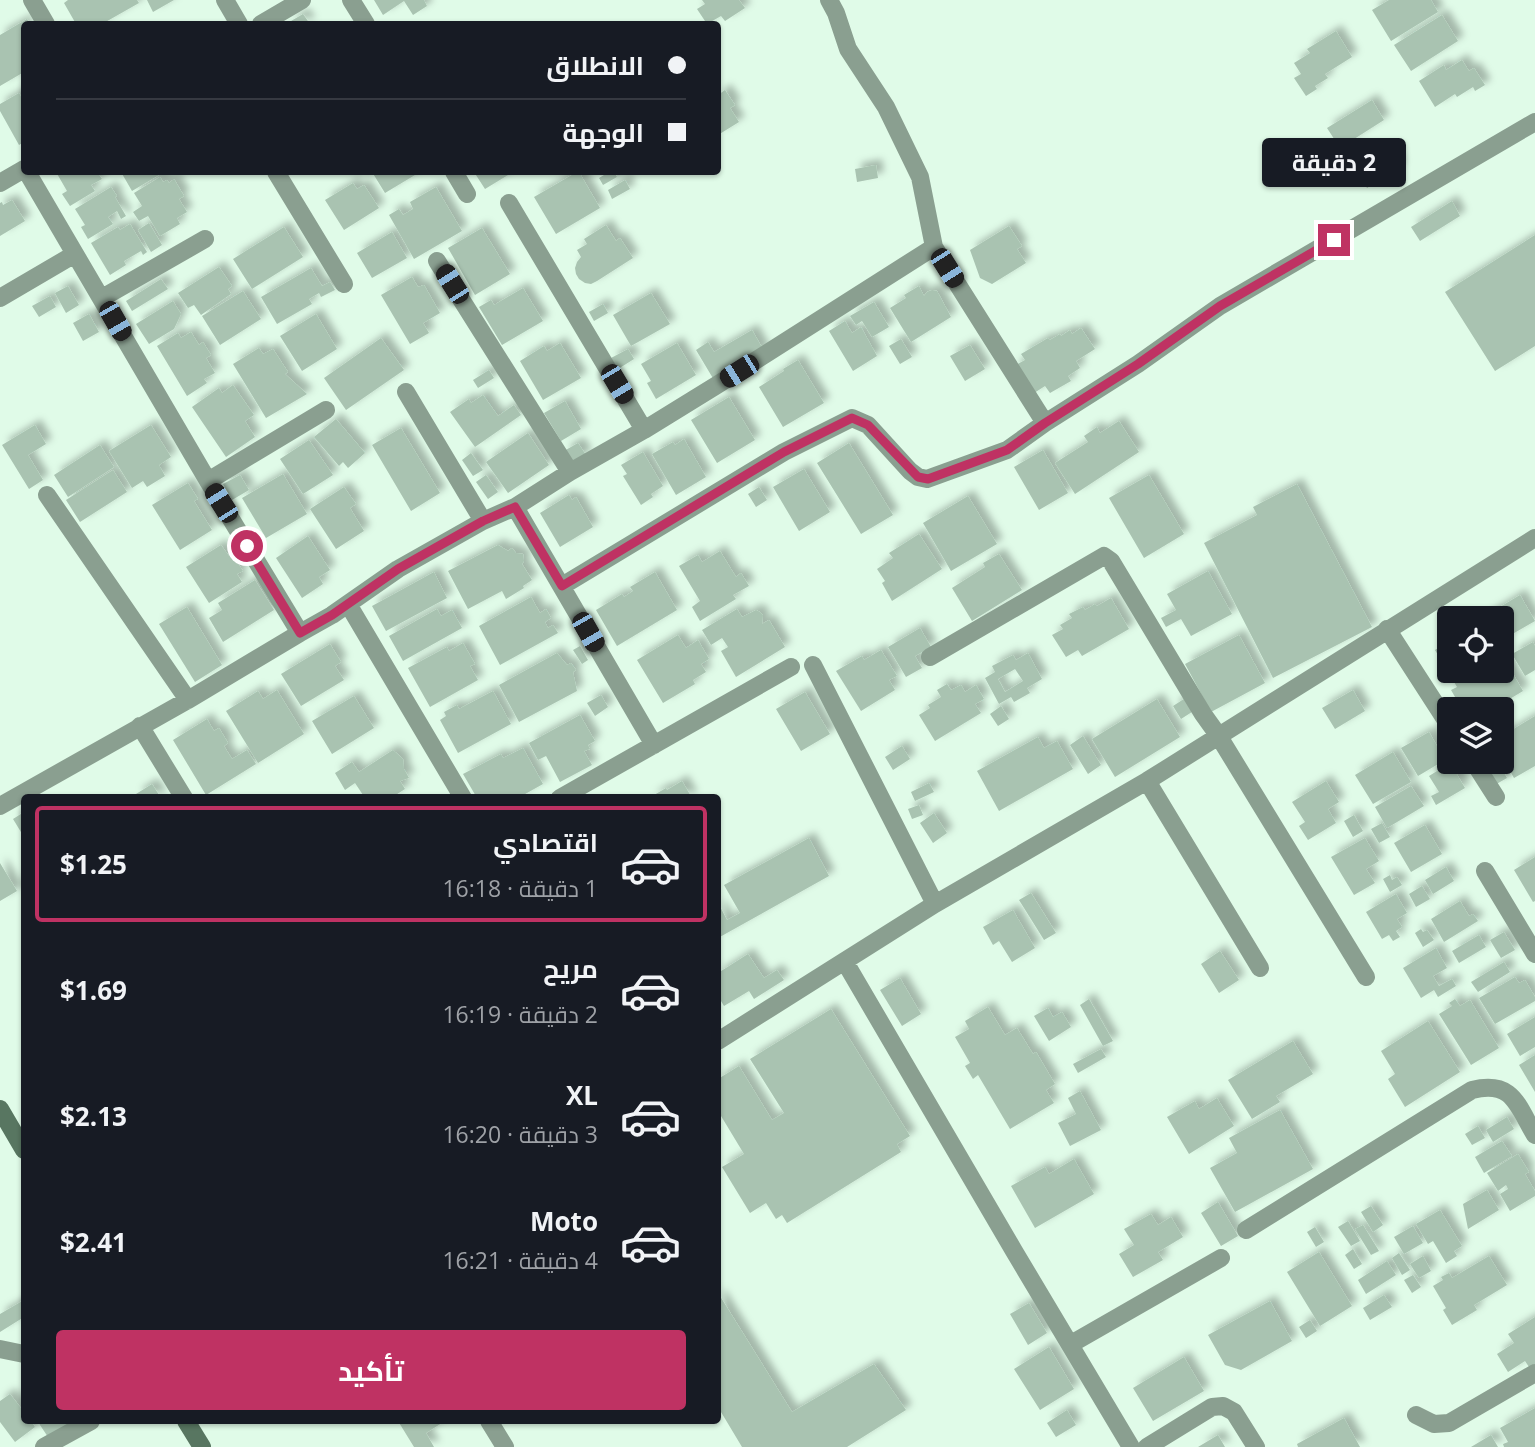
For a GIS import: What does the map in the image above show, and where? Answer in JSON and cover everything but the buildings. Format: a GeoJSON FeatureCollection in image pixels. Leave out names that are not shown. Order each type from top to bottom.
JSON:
{"type":"FeatureCollection","features":[{"type":"Feature","properties":{"kind":"street"},"geometry":{"type":"LineString","coordinates":[[32,0],[44,21]]}},
{"type":"Feature","properties":{"kind":"street"},"geometry":{"type":"LineString","coordinates":[[225,0],[237,21]]}},
{"type":"Feature","properties":{"kind":"street"},"geometry":{"type":"LineString","coordinates":[[266,21],[302,0]]}},
{"type":"Feature","properties":{"kind":"street"},"geometry":{"type":"LineString","coordinates":[[351,0],[364,21]]}},
{"type":"Feature","properties":{"kind":"street"},"geometry":{"type":"LineString","coordinates":[[829,0],[848,50],[886,107],[920,177],[934,247],[1045,423]]}},
{"type":"Feature","properties":{"kind":"street"},"geometry":{"type":"LineString","coordinates":[[562,586],[784,452],[852,418],[868,425],[918,477],[928,479],[1007,450],[1138,364],[1220,306],[1535,122]]}},
{"type":"Feature","properties":{"kind":"street"},"geometry":{"type":"LineString","coordinates":[[0,183],[21,172]]}},
{"type":"Feature","properties":{"kind":"street"},"geometry":{"type":"LineString","coordinates":[[29,175],[300,633]]}},
{"type":"Feature","properties":{"kind":"street"},"geometry":{"type":"LineString","coordinates":[[278,175],[344,284]]}},
{"type":"Feature","properties":{"kind":"street"},"geometry":{"type":"LineString","coordinates":[[456,175],[467,194]]}},
{"type":"Feature","properties":{"kind":"street"},"geometry":{"type":"LineString","coordinates":[[509,203],[644,430]]}},
{"type":"Feature","properties":{"kind":"street"},"geometry":{"type":"LineString","coordinates":[[102,299],[205,239]]}},
{"type":"Feature","properties":{"kind":"street"},"geometry":{"type":"LineString","coordinates":[[0,806],[332,615],[398,569],[483,521],[515,507],[644,430],[934,247]]}},
{"type":"Feature","properties":{"kind":"street"},"geometry":{"type":"LineString","coordinates":[[0,298],[75,254]]}},
{"type":"Feature","properties":{"kind":"street"},"geometry":{"type":"LineString","coordinates":[[437,261],[570,472]]}},
{"type":"Feature","properties":{"kind":"street"},"geometry":{"type":"LineString","coordinates":[[406,392],[483,521]]}},
{"type":"Feature","properties":{"kind":"street"},"geometry":{"type":"LineString","coordinates":[[208,481],[326,410]]}},
{"type":"Feature","properties":{"kind":"street"},"geometry":{"type":"LineString","coordinates":[[47,495],[188,700]]}},
{"type":"Feature","properties":{"kind":"street"},"geometry":{"type":"LineString","coordinates":[[515,507],[654,745]]}},
{"type":"Feature","properties":{"kind":"street"},"geometry":{"type":"LineString","coordinates":[[721,1039],[935,904],[1147,781],[1535,538]]}},
{"type":"Feature","properties":{"kind":"street"},"geometry":{"type":"LineString","coordinates":[[930,657],[1104,556],[1111,561],[1366,977]]}},
{"type":"Feature","properties":{"kind":"street"},"geometry":{"type":"LineString","coordinates":[[348,604],[461,794]]}},
{"type":"Feature","properties":{"kind":"street"},"geometry":{"type":"LineString","coordinates":[[1387,629],[1437,706]]}},
{"type":"Feature","properties":{"kind":"street"},"geometry":{"type":"LineString","coordinates":[[813,665],[935,904]]}},
{"type":"Feature","properties":{"kind":"street"},"geometry":{"type":"LineString","coordinates":[[567,794],[791,667]]}},
{"type":"Feature","properties":{"kind":"street"},"geometry":{"type":"LineString","coordinates":[[140,726],[182,794]]}},
{"type":"Feature","properties":{"kind":"street"},"geometry":{"type":"LineString","coordinates":[[1481,774],[1496,797]]}},
{"type":"Feature","properties":{"kind":"street"},"geometry":{"type":"LineString","coordinates":[[1147,781],[1260,968]]}},
{"type":"Feature","properties":{"kind":"street"},"geometry":{"type":"LineString","coordinates":[[1485,871],[1535,954]]}},
{"type":"Feature","properties":{"kind":"street"},"geometry":{"type":"LineString","coordinates":[[845,962],[1132,1447]]}},
{"type":"Feature","properties":{"kind":"street"},"geometry":{"type":"LineString","coordinates":[[1246,1230],[1472,1090],[1497,1087],[1509,1093],[1535,1135]]}},
{"type":"Feature","properties":{"kind":"street"},"geometry":{"type":"LineString","coordinates":[[0,1109],[21,1145]]}},
{"type":"Feature","properties":{"kind":"street"},"geometry":{"type":"LineString","coordinates":[[1071,1344],[1221,1258]]}},
{"type":"Feature","properties":{"kind":"street"},"geometry":{"type":"LineString","coordinates":[[0,1349],[21,1353]]}},
{"type":"Feature","properties":{"kind":"street"},"geometry":{"type":"LineString","coordinates":[[1416,1415],[1434,1424],[1449,1423],[1535,1373]]}},
{"type":"Feature","properties":{"kind":"street"},"geometry":{"type":"LineString","coordinates":[[1147,1447],[1212,1407],[1223,1406],[1234,1412],[1256,1447]]}},
{"type":"Feature","properties":{"kind":"street"},"geometry":{"type":"LineString","coordinates":[[44,1447],[86,1424]]}},
{"type":"Feature","properties":{"kind":"street"},"geometry":{"type":"LineString","coordinates":[[189,1424],[202,1447]]}},
{"type":"Feature","properties":{"kind":"street"},"geometry":{"type":"LineString","coordinates":[[491,1424],[505,1447]]}},
{"type":"Feature","properties":{"kind":"route"},"geometry":{"type":"LineString","coordinates":[[247,546],[300,633],[332,615],[398,569],[483,521],[515,507],[562,586],[784,452],[852,418],[868,425],[918,477],[928,479],[1007,450],[1138,364],[1220,306],[1334,240]]}}]}
